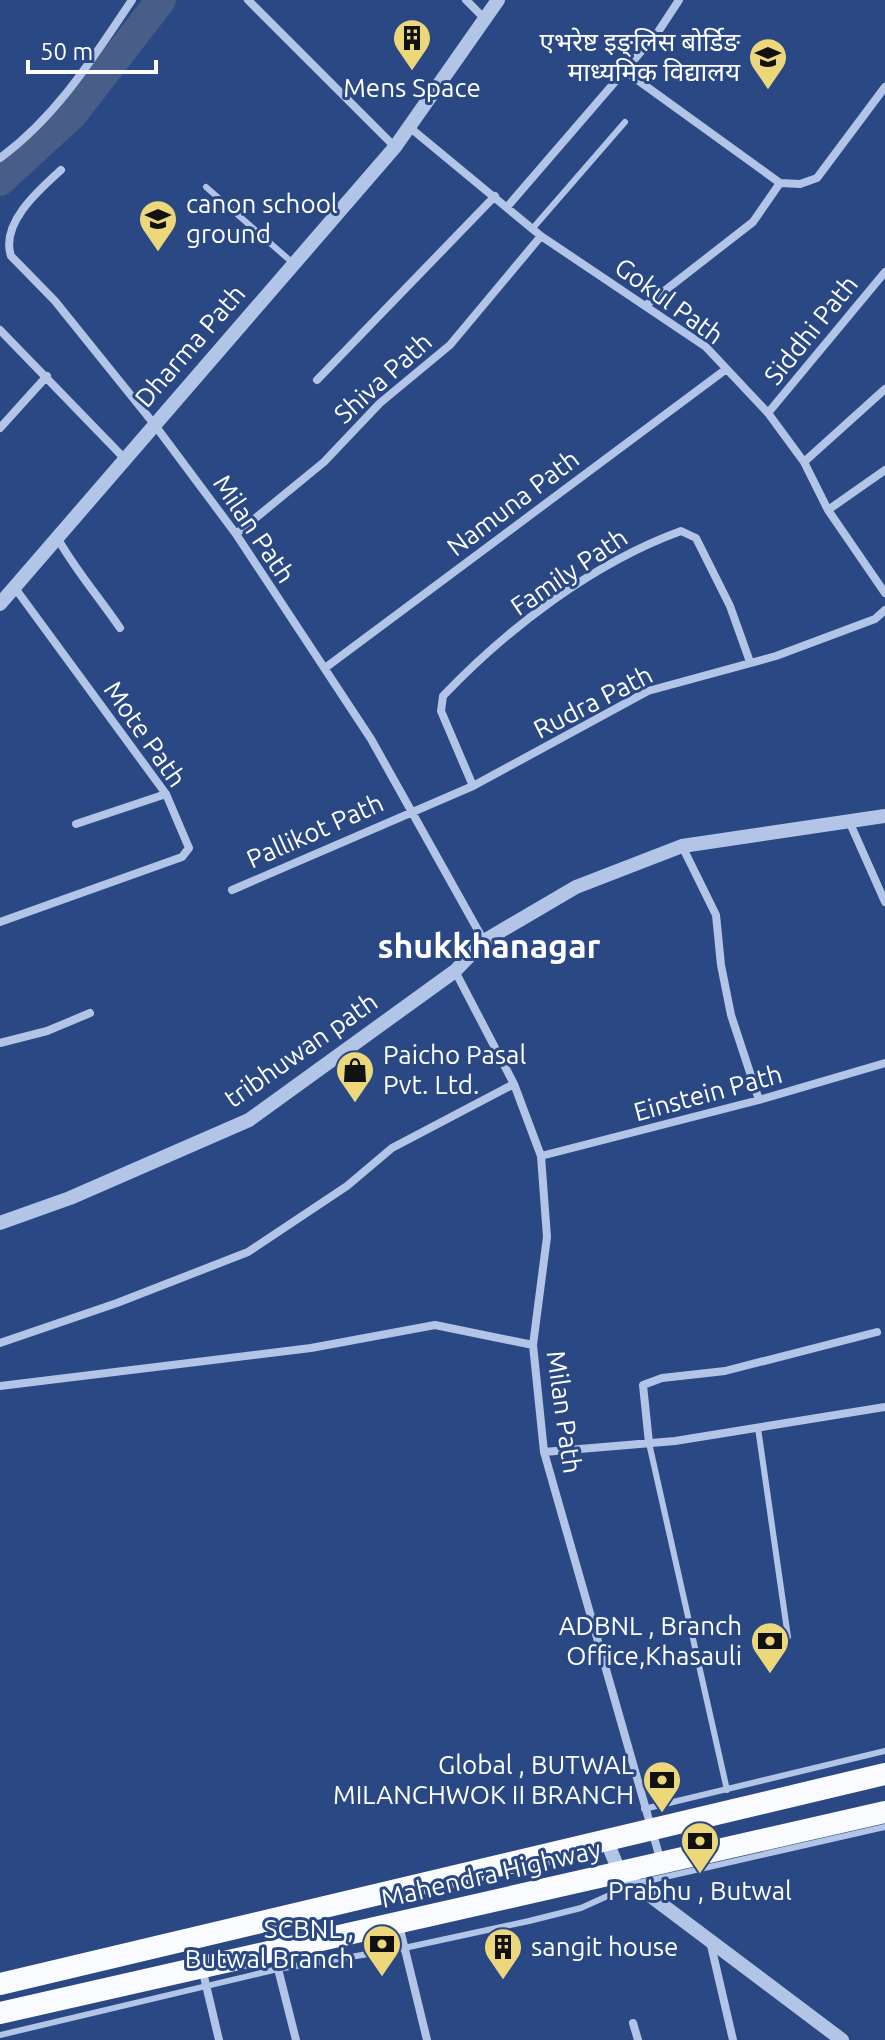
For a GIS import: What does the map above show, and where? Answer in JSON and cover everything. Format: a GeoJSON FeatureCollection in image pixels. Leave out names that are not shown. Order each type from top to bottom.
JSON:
{"type":"FeatureCollection","features":[{"type":"Feature","properties":{"kind":"highway"},"geometry":{"type":"LineString","coordinates":[[0,1984],[652,1832],[885,1774]]}},
{"type":"Feature","properties":{"kind":"highway","name":"Mahendra Highway"},"geometry":{"type":"LineString","coordinates":[[0,2013],[276,1961],[399,1924],[627,1878],[662,1863],[885,1812]]}},
{"type":"Feature","properties":{"kind":"street"},"geometry":{"type":"LineString","coordinates":[[0,158],[41,123],[68,94],[132,0]]}},
{"type":"Feature","properties":{"kind":"street"},"geometry":{"type":"LineString","coordinates":[[248,0],[395,147]]}},
{"type":"Feature","properties":{"kind":"street"},"geometry":{"type":"LineString","coordinates":[[466,0],[484,18]]}},
{"type":"Feature","properties":{"kind":"street","name":"Dharma Path"},"geometry":{"type":"LineString","coordinates":[[0,604],[395,147],[498,0]]}},
{"type":"Feature","properties":{"kind":"street"},"geometry":{"type":"LineString","coordinates":[[508,206],[625,71],[679,0]]}},
{"type":"Feature","properties":{"kind":"street"},"geometry":{"type":"LineString","coordinates":[[625,71],[780,183],[800,184],[817,178],[885,87]]}},
{"type":"Feature","properties":{"kind":"street","name":"Gokul Path"},"geometry":{"type":"LineString","coordinates":[[408,126],[541,236],[706,347],[768,413],[804,462],[828,510],[885,593]]}},
{"type":"Feature","properties":{"kind":"street","name":"Milan Path"},"geometry":{"type":"LineString","coordinates":[[61,170],[26,202],[4,250],[154,424],[236,534],[325,668],[413,810],[484,941]]}},
{"type":"Feature","properties":{"kind":"street"},"geometry":{"type":"LineString","coordinates":[[645,306],[753,222],[780,183]]}},
{"type":"Feature","properties":{"kind":"street"},"geometry":{"type":"LineString","coordinates":[[317,380],[495,196]]}},
{"type":"Feature","properties":{"kind":"street","name":"Shiva Path"},"geometry":{"type":"LineString","coordinates":[[236,534],[324,462],[380,403],[450,345],[541,236]]}},
{"type":"Feature","properties":{"kind":"street","name":"Siddhi Path"},"geometry":{"type":"LineString","coordinates":[[768,413],[885,272]]}},
{"type":"Feature","properties":{"kind":"street"},"geometry":{"type":"LineString","coordinates":[[0,330],[124,458]]}},
{"type":"Feature","properties":{"kind":"street","name":"Namuna Path"},"geometry":{"type":"LineString","coordinates":[[325,668],[725,370]]}},
{"type":"Feature","properties":{"kind":"street"},"geometry":{"type":"LineString","coordinates":[[0,428],[47,376]]}},
{"type":"Feature","properties":{"kind":"street"},"geometry":{"type":"LineString","coordinates":[[804,462],[885,389]]}},
{"type":"Feature","properties":{"kind":"street"},"geometry":{"type":"LineString","coordinates":[[828,510],[885,470]]}},
{"type":"Feature","properties":{"kind":"street","name":"Family Path"},"geometry":{"type":"LineString","coordinates":[[473,786],[441,711],[443,696],[528,622],[607,566],[681,531],[696,538],[708,555],[750,662]]}},
{"type":"Feature","properties":{"kind":"street"},"geometry":{"type":"LineString","coordinates":[[58,539],[79,575],[94,590],[120,628]]}},
{"type":"Feature","properties":{"kind":"street","name":"Mote Path"},"geometry":{"type":"LineString","coordinates":[[0,922],[188,853],[166,794],[15,588]]}},
{"type":"Feature","properties":{"kind":"street","name":"Rudra Path"},"geometry":{"type":"LineString","coordinates":[[413,810],[473,786],[648,691],[750,662],[875,619],[885,610]]}},
{"type":"Feature","properties":{"kind":"street"},"geometry":{"type":"LineString","coordinates":[[76,824],[166,794]]}},
{"type":"Feature","properties":{"kind":"street","name":"Pallikot Path"},"geometry":{"type":"LineString","coordinates":[[232,890],[413,810]]}},
{"type":"Feature","properties":{"kind":"street","name":"tribhuwan path"},"geometry":{"type":"LineString","coordinates":[[0,1223],[70,1198],[249,1120],[455,971],[484,941],[576,887],[682,846],[885,816]]}},
{"type":"Feature","properties":{"kind":"street"},"geometry":{"type":"LineString","coordinates":[[849,820],[885,902]]}},
{"type":"Feature","properties":{"kind":"street"},"geometry":{"type":"LineString","coordinates":[[682,846],[716,915],[721,965],[731,1015],[759,1100]]}},
{"type":"Feature","properties":{"kind":"street","name":"Milan Path"},"geometry":{"type":"LineString","coordinates":[[455,971],[514,1084],[541,1156],[547,1237],[533,1345],[544,1452],[662,1863]]}},
{"type":"Feature","properties":{"kind":"street"},"geometry":{"type":"LineString","coordinates":[[0,1043],[47,1031],[90,1013]]}},
{"type":"Feature","properties":{"kind":"street","name":"Einstein Path"},"geometry":{"type":"LineString","coordinates":[[541,1156],[759,1100],[885,1063]]}},
{"type":"Feature","properties":{"kind":"street"},"geometry":{"type":"LineString","coordinates":[[0,1343],[117,1303],[248,1252],[347,1186],[392,1148],[514,1084]]}},
{"type":"Feature","properties":{"kind":"street"},"geometry":{"type":"LineString","coordinates":[[0,1386],[311,1348],[435,1325],[533,1345]]}},
{"type":"Feature","properties":{"kind":"street"},"geometry":{"type":"LineString","coordinates":[[649,1443],[643,1385],[662,1378],[725,1371],[877,1332]]}},
{"type":"Feature","properties":{"kind":"street"},"geometry":{"type":"LineString","coordinates":[[544,1452],[649,1443],[885,1407]]}},
{"type":"Feature","properties":{"kind":"street"},"geometry":{"type":"LineString","coordinates":[[607,1842],[627,1878],[842,2040]]}},
{"type":"Feature","properties":{"kind":"street"},"geometry":{"type":"LineString","coordinates":[[399,1924],[427,2040]]}},
{"type":"Feature","properties":{"kind":"street"},"geometry":{"type":"LineString","coordinates":[[710,1941],[733,2040]]}},
{"type":"Feature","properties":{"kind":"street"},"geometry":{"type":"LineString","coordinates":[[276,1961],[296,2040]]}},
{"type":"Feature","properties":{"kind":"street"},"geometry":{"type":"LineString","coordinates":[[204,1976],[219,2040]]}},
{"type":"Feature","properties":{"kind":"street"},"geometry":{"type":"LineString","coordinates":[[633,2023],[638,2040]]}},
{"type":"Feature","properties":{"kind":"lane"},"geometry":{"type":"LineString","coordinates":[[533,228],[625,122]]}},
{"type":"Feature","properties":{"kind":"lane"},"geometry":{"type":"LineString","coordinates":[[206,187],[294,264]]}},
{"type":"Feature","properties":{"kind":"lane"},"geometry":{"type":"LineString","coordinates":[[758,1428],[788,1637]]}},
{"type":"Feature","properties":{"kind":"lane"},"geometry":{"type":"LineString","coordinates":[[649,1443],[727,1790]]}},
{"type":"Feature","properties":{"kind":"lane"},"geometry":{"type":"LineString","coordinates":[[644,1809],[885,1751]]}},
{"type":"Feature","properties":{"kind":"lane"},"geometry":{"type":"LineString","coordinates":[[276,1961],[404,1948],[581,1908],[627,1878],[885,1827]]}},
{"type":"Feature","properties":{"kind":"lane"},"geometry":{"type":"LineString","coordinates":[[0,2035],[204,1976]]}},
{"type":"Feature","properties":{"kind":"waterway"},"geometry":{"type":"LineString","coordinates":[[0,181],[72,115],[161,0]]}},
{"type":"Feature","properties":{"kind":"place","name":"Mens Space"},"geometry":{"type":"Point","coordinates":[412,72]}},
{"type":"Feature","properties":{"kind":"place","name":"एभरेष्ट इङ्लिस बोर्डिङ माध्यमिक विद्यालय"},"geometry":{"type":"Point","coordinates":[768,91]}},
{"type":"Feature","properties":{"kind":"place","name":"canon school ground"},"geometry":{"type":"Point","coordinates":[158,253]}},
{"type":"Feature","properties":{"kind":"place","name":"Paicho Pasal Pvt. Ltd."},"geometry":{"type":"Point","coordinates":[355,1104]}},
{"type":"Feature","properties":{"kind":"place","name":"ADBNL , Branch Office,Khasauli"},"geometry":{"type":"Point","coordinates":[770,1675]}},
{"type":"Feature","properties":{"kind":"place","name":"Global , BUTWAL MILANCHWOK II BRANCH"},"geometry":{"type":"Point","coordinates":[662,1814]}},
{"type":"Feature","properties":{"kind":"place","name":"Prabhu , Butwal"},"geometry":{"type":"Point","coordinates":[700,1875]}},
{"type":"Feature","properties":{"kind":"place","name":"SCBNL , Butwal Branch"},"geometry":{"type":"Point","coordinates":[382,1978]}},
{"type":"Feature","properties":{"kind":"place","name":"sangit house"},"geometry":{"type":"Point","coordinates":[503,1981]}},
{"type":"Feature","properties":{"kind":"district","name":"shukkhanagar"},"geometry":{"type":"Point","coordinates":[489,946]}}]}
